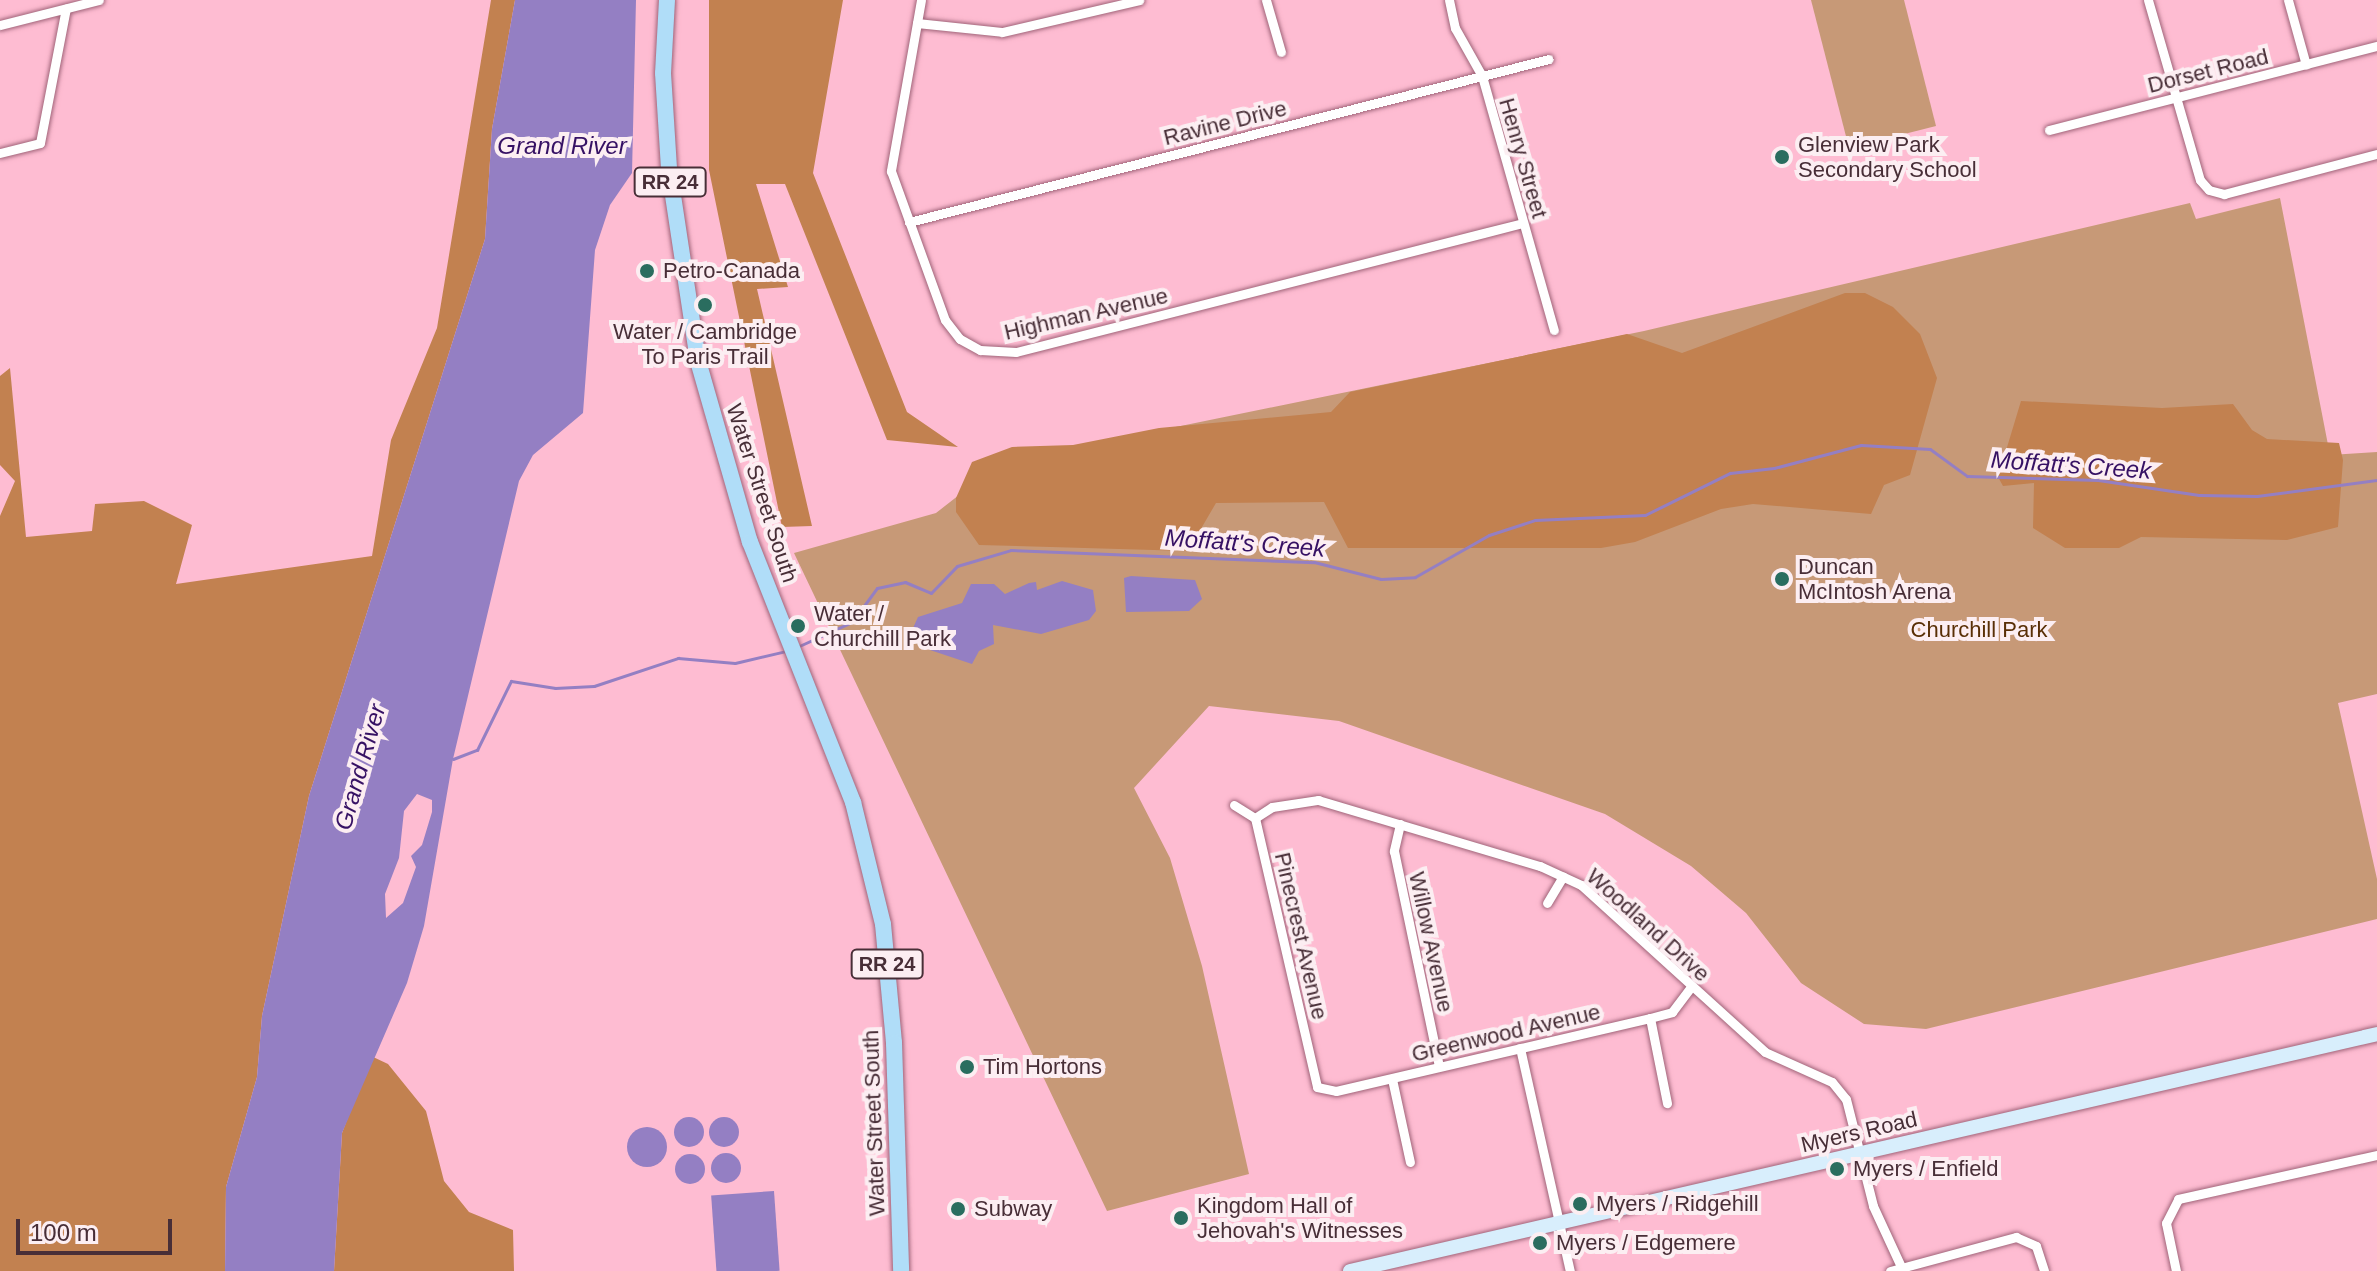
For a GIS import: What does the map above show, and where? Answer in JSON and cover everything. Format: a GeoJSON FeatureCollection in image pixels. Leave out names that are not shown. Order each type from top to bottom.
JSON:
{"type":"FeatureCollection","features":[{"type":"Feature","properties":{"kind":"main road","name":"Water Street South"},"geometry":{"type":"LineString","coordinates":[[667,0],[663,73],[669,169],[698,361],[750,542],[853,802],[883,924],[894,1043],[901,1271]]}},
{"type":"Feature","properties":{"kind":"main road","name":"Myers Road"},"geometry":{"type":"LineString","coordinates":[[1350,1271],[2377,1034]]}},
{"type":"Feature","properties":{"kind":"street"},"geometry":{"type":"LineString","coordinates":[[0,25],[99,0]]}},
{"type":"Feature","properties":{"kind":"street","name":"Highman Avenue"},"geometry":{"type":"LineString","coordinates":[[921,0],[890,164],[949,327],[974,348],[1002,354],[1523,223]]}},
{"type":"Feature","properties":{"kind":"street"},"geometry":{"type":"LineString","coordinates":[[917,23],[1002,32],[1139,0]]}},
{"type":"Feature","properties":{"kind":"street"},"geometry":{"type":"LineString","coordinates":[[1266,0],[1281,52]]}},
{"type":"Feature","properties":{"kind":"street","name":"Henry Street"},"geometry":{"type":"LineString","coordinates":[[1449,0],[1455,28],[1482,76],[1554,330]]}},
{"type":"Feature","properties":{"kind":"street"},"geometry":{"type":"LineString","coordinates":[[2148,0],[2200,180],[2214,192],[2224,194],[2377,154]]}},
{"type":"Feature","properties":{"kind":"street"},"geometry":{"type":"LineString","coordinates":[[2288,0],[2306,65]]}},
{"type":"Feature","properties":{"kind":"street"},"geometry":{"type":"LineString","coordinates":[[0,153],[40,143],[66,8]]}},
{"type":"Feature","properties":{"kind":"street","name":"Dorset Road"},"geometry":{"type":"LineString","coordinates":[[2049,130],[2377,46]]}},
{"type":"Feature","properties":{"kind":"street","name":"Ravine Drive"},"geometry":{"type":"LineString","coordinates":[[909,222],[1549,59]]}},
{"type":"Feature","properties":{"kind":"street","name":"Woodland Drive"},"geometry":{"type":"LineString","coordinates":[[1255,818],[1272,807],[1318,800],[1563,876],[1581,885],[1765,1052],[1832,1082],[1846,1099],[1877,1217],[1902,1269]]}},
{"type":"Feature","properties":{"kind":"street"},"geometry":{"type":"LineString","coordinates":[[1234,805],[1255,818]]}},
{"type":"Feature","properties":{"kind":"street","name":"Pinecrest Avenue"},"geometry":{"type":"LineString","coordinates":[[1255,818],[1317,1087]]}},
{"type":"Feature","properties":{"kind":"street","name":"Willow Avenue"},"geometry":{"type":"LineString","coordinates":[[1400,824],[1394,851],[1439,1066]]}},
{"type":"Feature","properties":{"kind":"street"},"geometry":{"type":"LineString","coordinates":[[1547,903],[1563,876]]}},
{"type":"Feature","properties":{"kind":"street","name":"Greenwood Avenue"},"geometry":{"type":"LineString","coordinates":[[1317,1087],[1336,1091],[1650,1018],[1672,1012],[1691,987]]}},
{"type":"Feature","properties":{"kind":"street"},"geometry":{"type":"LineString","coordinates":[[1650,1018],[1667,1103]]}},
{"type":"Feature","properties":{"kind":"street"},"geometry":{"type":"LineString","coordinates":[[1520,1048],[1570,1271]]}},
{"type":"Feature","properties":{"kind":"street"},"geometry":{"type":"LineString","coordinates":[[1392,1079],[1410,1162]]}},
{"type":"Feature","properties":{"kind":"street"},"geometry":{"type":"LineString","coordinates":[[2176,1271],[2166,1223],[2178,1199],[2377,1155]]}},
{"type":"Feature","properties":{"kind":"street"},"geometry":{"type":"LineString","coordinates":[[1890,1271],[2020,1237],[2039,1250],[2044,1271]]}},
{"type":"Feature","properties":{"kind":"green space"},"geometry":{"type":"Polygon","coordinates":[[[1811,0],[1904,0],[1936,126],[1849,148],[1811,0]]]}},
{"type":"Feature","properties":{"kind":"green space","name":"Churchill Park"},"geometry":{"type":"Polygon","coordinates":[[[2280,198],[2330,455],[2377,452],[2377,694],[2338,703],[2377,879],[2377,919],[1926,1029],[1864,1024],[1801,983],[1746,913],[1691,866],[1605,814],[1339,721],[1209,706],[1134,788],[1170,858],[1202,966],[1249,1174],[1107,1211],[794,553],[936,513],[1000,463],[1644,331],[2190,203],[2196,219],[2280,198]]]}},
{"type":"Feature","properties":{"kind":"shaded area"},"geometry":{"type":"Polygon","coordinates":[[[491,0],[515,0],[492,129],[485,239],[309,796],[262,1016],[257,1077],[226,1187],[225,1271],[0,1271],[0,516],[15,481],[0,465],[0,376],[10,368],[26,537],[92,531],[95,504],[144,501],[192,525],[176,584],[372,556],[391,440],[437,328],[491,0]]]}},
{"type":"Feature","properties":{"kind":"shaded area"},"geometry":{"type":"Polygon","coordinates":[[[709,0],[843,0],[813,173],[907,412],[958,447],[887,440],[785,184],[756,184],[788,287],[757,289],[812,526],[782,527],[709,170],[709,0]]]}},
{"type":"Feature","properties":{"kind":"shaded area"},"geometry":{"type":"Polygon","coordinates":[[[1845,293],[1865,293],[1893,307],[1920,334],[1937,378],[1910,475],[1884,485],[1871,514],[1753,504],[1721,509],[1635,542],[1601,548],[1348,548],[1324,502],[1216,503],[1188,551],[979,545],[956,512],[956,498],[972,462],[1012,447],[1073,445],[1159,428],[1331,412],[1350,392],[1627,334],[1682,353],[1845,293]]]}},
{"type":"Feature","properties":{"kind":"shaded area"},"geometry":{"type":"Polygon","coordinates":[[[2021,401],[2162,408],[2233,404],[2252,430],[2267,439],[2339,443],[2343,460],[2338,527],[2287,540],[2141,537],[2119,548],[2065,548],[2033,528],[2034,483],[2003,486],[1998,477],[2021,401]]]}},
{"type":"Feature","properties":{"kind":"shaded area"},"geometry":{"type":"Polygon","coordinates":[[[371,1056],[388,1064],[426,1111],[444,1181],[469,1212],[513,1230],[514,1271],[334,1271],[342,1133],[371,1056]]]}},
{"type":"Feature","properties":{"kind":"water","name":"Grand River"},"geometry":{"type":"Polygon","coordinates":[[[515,0],[636,0],[632,173],[610,205],[595,250],[583,413],[533,455],[519,481],[453,759],[424,926],[407,983],[342,1133],[334,1271],[225,1271],[226,1187],[257,1077],[262,1016],[309,796],[485,239],[492,129],[515,0]],[[417,794],[404,811],[399,858],[385,894],[386,918],[403,903],[416,867],[411,856],[422,845],[432,812],[432,800],[417,794]]]}},
{"type":"Feature","properties":{"kind":"water"},"geometry":{"type":"Polygon","coordinates":[[[1124,578],[1195,580],[1202,599],[1189,611],[1126,612],[1124,578]]]}},
{"type":"Feature","properties":{"kind":"water"},"geometry":{"type":"Polygon","coordinates":[[[1062,581],[1093,590],[1096,611],[1089,620],[1041,634],[993,625],[994,644],[979,651],[972,664],[930,650],[913,628],[918,617],[962,603],[971,584],[994,584],[1005,594],[1029,583],[1036,582],[1037,590],[1062,581]]]}},
{"type":"Feature","properties":{"kind":"water"},"geometry":{"type":"Polygon","coordinates":[[[689,1117],[700,1121],[704,1132],[700,1143],[689,1147],[678,1143],[674,1132],[678,1121],[689,1117]]]}},
{"type":"Feature","properties":{"kind":"water"},"geometry":{"type":"Polygon","coordinates":[[[724,1117],[735,1121],[739,1132],[735,1143],[724,1147],[713,1143],[709,1132],[713,1121],[724,1117]]]}},
{"type":"Feature","properties":{"kind":"water"},"geometry":{"type":"Polygon","coordinates":[[[647,1127],[661,1133],[667,1147],[661,1161],[647,1167],[633,1161],[627,1147],[633,1133],[647,1127]]]}},
{"type":"Feature","properties":{"kind":"water"},"geometry":{"type":"Polygon","coordinates":[[[726,1153],[737,1157],[741,1168],[737,1179],[726,1183],[715,1179],[711,1168],[715,1157],[726,1153]]]}},
{"type":"Feature","properties":{"kind":"water"},"geometry":{"type":"Polygon","coordinates":[[[690,1154],[701,1158],[705,1169],[701,1180],[690,1184],[679,1180],[675,1169],[679,1158],[690,1154]]]}},
{"type":"Feature","properties":{"kind":"water"},"geometry":{"type":"Polygon","coordinates":[[[774,1191],[780,1271],[716,1271],[711,1195],[774,1191]]]}},
{"type":"Feature","properties":{"kind":"waterway","name":"Moffatt's Creek"},"geometry":{"type":"LineString","coordinates":[[797,647],[852,622],[877,588],[905,582],[931,593],[957,566],[1011,550],[1314,562],[1381,579],[1415,577],[1489,535],[1535,520],[1645,515],[1730,473],[1774,468],[1861,445],[1930,449],[1967,476],[2098,480],[2199,495],[2257,496],[2377,480]]}},
{"type":"Feature","properties":{"kind":"waterway","name":"Moffatt's Creek"},"geometry":{"type":"LineString","coordinates":[[453,759],[477,750],[511,681],[555,688],[594,686],[678,658],[735,663],[786,651]]}},
{"type":"Feature","properties":{"kind":"place","name":"Glenview Park Secondary School"},"geometry":{"type":"Point","coordinates":[1782,157]}},
{"type":"Feature","properties":{"kind":"place","name":"Petro-Canada"},"geometry":{"type":"Point","coordinates":[647,271]}},
{"type":"Feature","properties":{"kind":"place","name":"Water / Cambridge To Paris Trail"},"geometry":{"type":"Point","coordinates":[705,305]}},
{"type":"Feature","properties":{"kind":"place","name":"Duncan McIntosh Arena"},"geometry":{"type":"Point","coordinates":[1782,579]}},
{"type":"Feature","properties":{"kind":"place","name":"Water / Churchill Park"},"geometry":{"type":"Point","coordinates":[798,626]}},
{"type":"Feature","properties":{"kind":"place","name":"Tim Hortons"},"geometry":{"type":"Point","coordinates":[967,1067]}},
{"type":"Feature","properties":{"kind":"place","name":"Myers / Enfield"},"geometry":{"type":"Point","coordinates":[1837,1169]}},
{"type":"Feature","properties":{"kind":"place","name":"Myers / Ridgehill"},"geometry":{"type":"Point","coordinates":[1580,1204]}},
{"type":"Feature","properties":{"kind":"place","name":"Subway"},"geometry":{"type":"Point","coordinates":[958,1209]}},
{"type":"Feature","properties":{"kind":"place","name":"Kingdom Hall of Jehovah's Witnesses"},"geometry":{"type":"Point","coordinates":[1181,1218]}},
{"type":"Feature","properties":{"kind":"place","name":"Myers / Edgemere"},"geometry":{"type":"Point","coordinates":[1540,1243]}}]}
